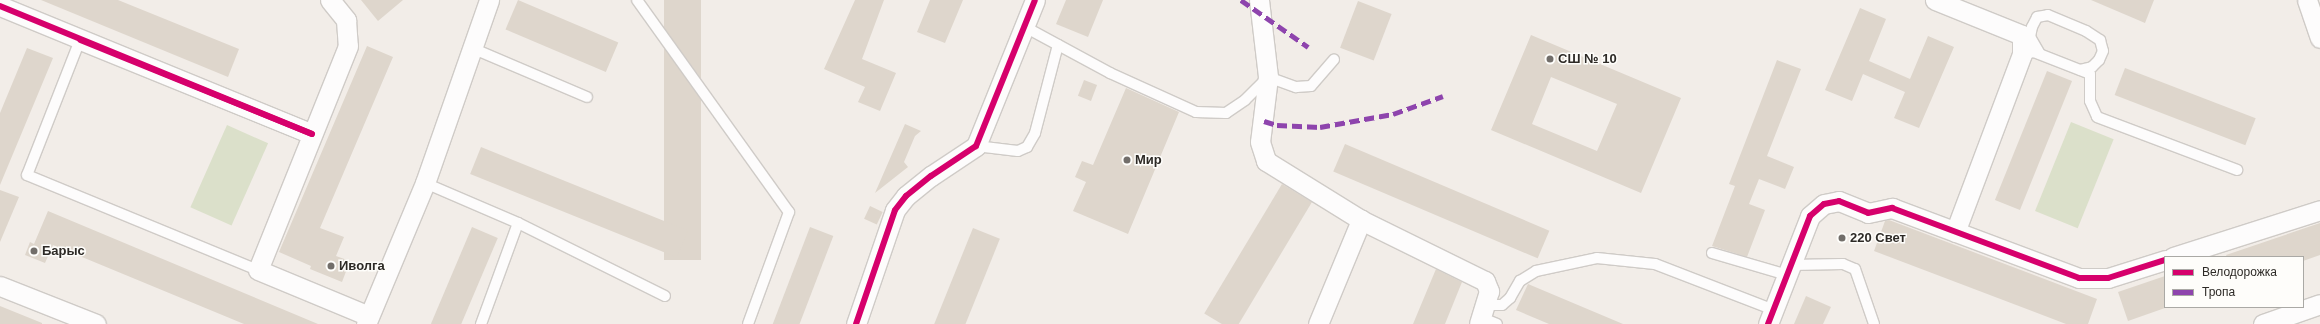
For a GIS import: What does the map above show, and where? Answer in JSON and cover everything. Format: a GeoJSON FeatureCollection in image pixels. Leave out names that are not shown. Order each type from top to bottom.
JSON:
{"type":"FeatureCollection","features":[{"type":"Feature","properties":{"kind":"street"},"geometry":{"type":"LineString","coordinates":[[330,0],[346,20],[348,46],[308,133],[258,270],[367,320],[425,183],[489,0]]}},
{"type":"Feature","properties":{"kind":"street"},"geometry":{"type":"LineString","coordinates":[[856,324],[895,210],[906,196],[931,176],[976,146],[1035,0]]}},
{"type":"Feature","properties":{"kind":"street"},"geometry":{"type":"LineString","coordinates":[[1259,0],[1268,77],[1260,142],[1266,161],[1361,220],[1485,281],[1489,291],[1486,318]]}},
{"type":"Feature","properties":{"kind":"street"},"geometry":{"type":"LineString","coordinates":[[1935,0],[2022,35],[2031,54],[1955,232]]}},
{"type":"Feature","properties":{"kind":"street"},"geometry":{"type":"LineString","coordinates":[[2307,0],[2320,38]]}},
{"type":"Feature","properties":{"kind":"street"},"geometry":{"type":"LineString","coordinates":[[0,6],[276,120]]}},
{"type":"Feature","properties":{"kind":"street"},"geometry":{"type":"LineString","coordinates":[[80,40],[308,133]]}},
{"type":"Feature","properties":{"kind":"street"},"geometry":{"type":"LineString","coordinates":[[1771,317],[1810,216],[1824,204],[1839,201],[1868,213],[1892,208],[2086,278],[2108,278],[2164,260]]}},
{"type":"Feature","properties":{"kind":"street"},"geometry":{"type":"LineString","coordinates":[[2176,256],[2320,210]]}},
{"type":"Feature","properties":{"kind":"street"},"geometry":{"type":"LineString","coordinates":[[1318,324],[1361,220]]}},
{"type":"Feature","properties":{"kind":"street"},"geometry":{"type":"LineString","coordinates":[[0,286],[96,324]]}},
{"type":"Feature","properties":{"kind":"street"},"geometry":{"type":"LineString","coordinates":[[2263,324],[2320,304]]}},
{"type":"Feature","properties":{"kind":"lane"},"geometry":{"type":"LineString","coordinates":[[637,0],[789,212],[748,324]]}},
{"type":"Feature","properties":{"kind":"lane"},"geometry":{"type":"LineString","coordinates":[[2080,70],[2092,67],[2099,60],[2103,51],[2100,40],[2086,31],[2048,15],[2037,17],[2032,27],[2030,37],[2031,54],[2090,74],[2090,101],[2097,117],[2237,170]]}},
{"type":"Feature","properties":{"kind":"lane"},"geometry":{"type":"LineString","coordinates":[[1025,27],[1058,45],[1196,112],[1226,113],[1245,100],[1268,77],[1296,87],[1311,86],[1334,60]]}},
{"type":"Feature","properties":{"kind":"lane"},"geometry":{"type":"LineString","coordinates":[[80,40],[27,175],[258,270]]}},
{"type":"Feature","properties":{"kind":"lane"},"geometry":{"type":"LineString","coordinates":[[976,146],[995,151],[1018,151],[1027,147],[1035,133],[1058,45]]}},
{"type":"Feature","properties":{"kind":"lane"},"geometry":{"type":"LineString","coordinates":[[472,48],[587,97]]}},
{"type":"Feature","properties":{"kind":"lane"},"geometry":{"type":"LineString","coordinates":[[425,183],[518,223],[665,296]]}},
{"type":"Feature","properties":{"kind":"lane"},"geometry":{"type":"LineString","coordinates":[[481,324],[518,223]]}},
{"type":"Feature","properties":{"kind":"lane"},"geometry":{"type":"LineString","coordinates":[[1712,253],[1789,270],[1843,264],[1855,269],[1874,324]]}},
{"type":"Feature","properties":{"kind":"lane"},"geometry":{"type":"LineString","coordinates":[[1486,318],[1510,298],[1520,281],[1536,271],[1597,258],[1655,264],[1771,317]]}},
{"type":"Feature","properties":{"kind":"green space"},"geometry":{"type":"Polygon","coordinates":[[[2071,122],[2114,139],[2078,228],[2035,211],[2071,122]]]}},
{"type":"Feature","properties":{"kind":"green space"},"geometry":{"type":"Polygon","coordinates":[[[227,125],[268,143],[232,226],[190,207],[227,125]]]}},
{"type":"Feature","properties":{"kind":"building"},"geometry":{"type":"Polygon","coordinates":[[[41,0],[118,0],[239,49],[228,77],[41,0]]]}},
{"type":"Feature","properties":{"kind":"building"},"geometry":{"type":"Polygon","coordinates":[[[361,0],[403,0],[378,21],[361,0]]]}},
{"type":"Feature","properties":{"kind":"building"},"geometry":{"type":"Polygon","coordinates":[[[518,0],[618,43],[606,72],[505,29],[518,0]]]}},
{"type":"Feature","properties":{"kind":"building"},"geometry":{"type":"Polygon","coordinates":[[[664,0],[701,0],[701,260],[664,260],[664,0]]]}},
{"type":"Feature","properties":{"kind":"building"},"geometry":{"type":"Polygon","coordinates":[[[855,0],[884,0],[862,59],[896,73],[880,111],[858,102],[865,87],[824,69],[855,0]]]}},
{"type":"Feature","properties":{"kind":"building"},"geometry":{"type":"Polygon","coordinates":[[[930,0],[963,0],[945,43],[917,32],[930,0]]]}},
{"type":"Feature","properties":{"kind":"building"},"geometry":{"type":"Polygon","coordinates":[[[1066,0],[1103,0],[1088,37],[1056,24],[1066,0]]]}},
{"type":"Feature","properties":{"kind":"building"},"geometry":{"type":"Polygon","coordinates":[[[2091,0],[2154,0],[2145,23],[2091,0]]]}},
{"type":"Feature","properties":{"kind":"building"},"geometry":{"type":"Polygon","coordinates":[[[1358,1],[1392,14],[1374,61],[1340,48],[1358,1]]]}},
{"type":"Feature","properties":{"kind":"building"},"geometry":{"type":"Polygon","coordinates":[[[1860,8],[1886,19],[1869,61],[1910,79],[1928,36],[1954,47],[1919,128],[1894,118],[1905,92],[1863,74],[1852,101],[1825,90],[1860,8]]]}},
{"type":"Feature","properties":{"kind":"building"},"geometry":{"type":"Polygon","coordinates":[[[1531,35],[1681,98],[1641,193],[1491,130],[1531,35]],[[1551,77],[1532,124],[1597,151],[1617,104],[1551,77]]]}},
{"type":"Feature","properties":{"kind":"building"},"geometry":{"type":"Polygon","coordinates":[[[367,46],[393,57],[320,228],[344,237],[336,256],[350,261],[342,282],[310,269],[311,266],[279,252],[367,46]]]}},
{"type":"Feature","properties":{"kind":"building"},"geometry":{"type":"Polygon","coordinates":[[[27,48],[53,58],[0,185],[0,113],[27,48]]]}},
{"type":"Feature","properties":{"kind":"building"},"geometry":{"type":"Polygon","coordinates":[[[1777,60],[1801,69],[1767,156],[1794,167],[1785,189],[1759,179],[1749,204],[1765,210],[1747,257],[1712,246],[1735,186],[1729,184],[1777,60]]]}},
{"type":"Feature","properties":{"kind":"building"},"geometry":{"type":"Polygon","coordinates":[[[2125,68],[2256,118],[2245,145],[2115,95],[2125,68]]]}},
{"type":"Feature","properties":{"kind":"building"},"geometry":{"type":"Polygon","coordinates":[[[2047,71],[2072,81],[2020,210],[1995,200],[2047,71]]]}},
{"type":"Feature","properties":{"kind":"building"},"geometry":{"type":"Polygon","coordinates":[[[1084,80],[1097,85],[1091,101],[1078,96],[1084,80]]]}},
{"type":"Feature","properties":{"kind":"building","name":"Мир"},"geometry":{"type":"Polygon","coordinates":[[[1126,88],[1179,112],[1128,234],[1073,211],[1086,182],[1075,177],[1082,161],[1093,165],[1126,88]]]}},
{"type":"Feature","properties":{"kind":"building"},"geometry":{"type":"Polygon","coordinates":[[[905,124],[921,131],[915,136],[904,162],[908,167],[875,193],[905,124]]]}},
{"type":"Feature","properties":{"kind":"building"},"geometry":{"type":"Polygon","coordinates":[[[1345,144],[1549,231],[1538,258],[1333,172],[1345,144]]]}},
{"type":"Feature","properties":{"kind":"building"},"geometry":{"type":"Polygon","coordinates":[[[481,147],[688,231],[677,257],[470,174],[481,147]]]}},
{"type":"Feature","properties":{"kind":"building"},"geometry":{"type":"Polygon","coordinates":[[[1282,184],[1312,202],[1239,324],[1222,324],[1204,313],[1282,184]]]}},
{"type":"Feature","properties":{"kind":"building"},"geometry":{"type":"Polygon","coordinates":[[[0,190],[19,197],[0,242],[0,190]]]}},
{"type":"Feature","properties":{"kind":"building"},"geometry":{"type":"Polygon","coordinates":[[[870,206],[883,212],[877,225],[864,219],[870,206]]]}},
{"type":"Feature","properties":{"kind":"building"},"geometry":{"type":"Polygon","coordinates":[[[48,211],[318,324],[244,324],[53,245],[45,263],[25,255],[30,242],[34,244],[48,211]]]}},
{"type":"Feature","properties":{"kind":"building"},"geometry":{"type":"Polygon","coordinates":[[[1889,220],[2097,299],[2088,324],[2066,324],[1874,251],[1885,221],[1889,220]]]}},
{"type":"Feature","properties":{"kind":"building"},"geometry":{"type":"Polygon","coordinates":[[[2320,223],[2320,255],[2304,261],[2304,256],[2226,255],[2320,223]]]}},
{"type":"Feature","properties":{"kind":"building"},"geometry":{"type":"Polygon","coordinates":[[[472,227],[498,238],[461,324],[431,324],[472,227]]]}},
{"type":"Feature","properties":{"kind":"building"},"geometry":{"type":"Polygon","coordinates":[[[810,227],[833,236],[800,324],[773,324],[810,227]]]}},
{"type":"Feature","properties":{"kind":"building"},"geometry":{"type":"Polygon","coordinates":[[[973,228],[1000,239],[965,324],[934,324],[973,228]]]}},
{"type":"Feature","properties":{"kind":"building"},"geometry":{"type":"Polygon","coordinates":[[[1436,269],[1462,282],[1445,324],[1413,324],[1436,269]]]}},
{"type":"Feature","properties":{"kind":"building"},"geometry":{"type":"Polygon","coordinates":[[[2164,276],[2165,308],[2128,321],[2118,292],[2164,276]]]}},
{"type":"Feature","properties":{"kind":"building"},"geometry":{"type":"Polygon","coordinates":[[[1528,284],[1623,324],[1549,324],[1516,310],[1528,284]]]}},
{"type":"Feature","properties":{"kind":"building"},"geometry":{"type":"Polygon","coordinates":[[[1806,296],[1831,307],[1823,324],[1794,324],[1806,296]]]}},
{"type":"Feature","properties":{"kind":"building"},"geometry":{"type":"Polygon","coordinates":[[[0,306],[42,323],[42,324],[0,324],[0,306]]]}},
{"type":"Feature","properties":{"kind":"marked path"},"geometry":{"type":"LineString","coordinates":[[1241,0],[1308,47]]}},
{"type":"Feature","properties":{"kind":"marked path"},"geometry":{"type":"LineString","coordinates":[[1264,121],[1277,125],[1320,127],[1393,114],[1443,96]]}},
{"type":"Feature","properties":{"kind":"cycle path"},"geometry":{"type":"LineString","coordinates":[[856,324],[895,210],[906,196],[931,176],[976,146],[1035,0]]}},
{"type":"Feature","properties":{"kind":"cycle path"},"geometry":{"type":"LineString","coordinates":[[0,6],[312,134],[80,40]]}},
{"type":"Feature","properties":{"kind":"cycle path"},"geometry":{"type":"LineString","coordinates":[[1768,324],[1810,216],[1824,204],[1839,201],[1868,213],[1892,208],[2079,278],[2108,278],[2164,260]]}},
{"type":"Feature","properties":{"kind":"place","name":"СШ № 10"},"geometry":{"type":"Point","coordinates":[1550,59]}},
{"type":"Feature","properties":{"kind":"place","name":"Мир"},"geometry":{"type":"Point","coordinates":[1127,160]}},
{"type":"Feature","properties":{"kind":"place","name":"220 Свет"},"geometry":{"type":"Point","coordinates":[1842,238]}},
{"type":"Feature","properties":{"kind":"place","name":"Барыс"},"geometry":{"type":"Point","coordinates":[34,251]}},
{"type":"Feature","properties":{"kind":"place","name":"Иволга"},"geometry":{"type":"Point","coordinates":[331,266]}}]}
